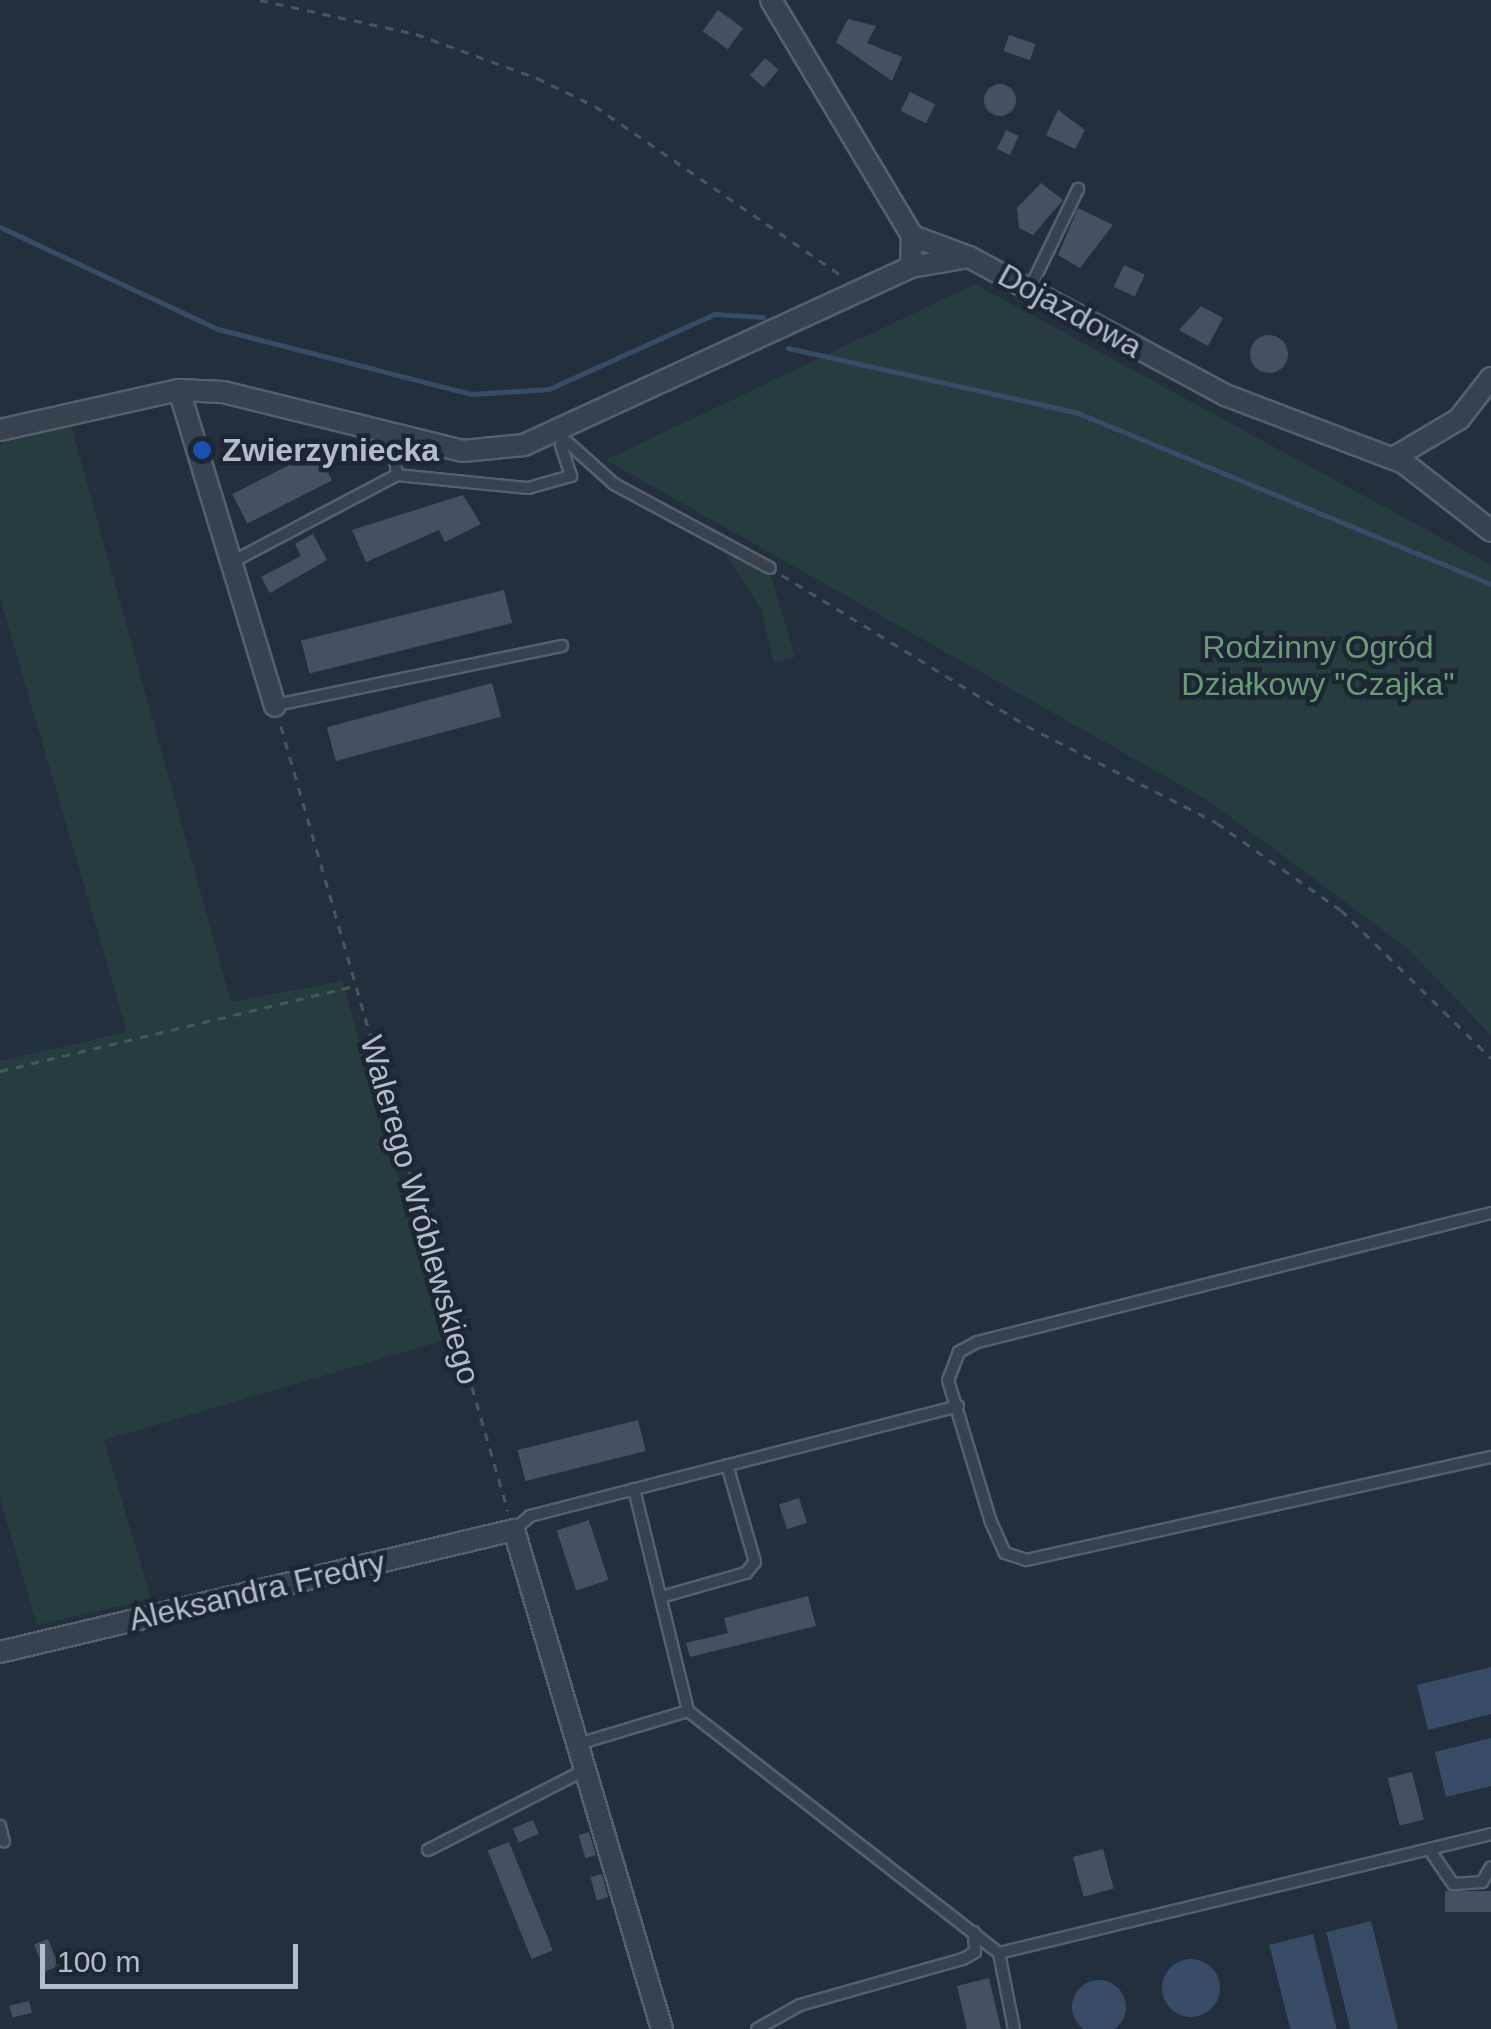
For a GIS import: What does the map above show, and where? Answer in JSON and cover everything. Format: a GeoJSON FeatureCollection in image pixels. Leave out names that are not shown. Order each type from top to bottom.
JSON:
{"type":"FeatureCollection","features":[{"type":"Feature","properties":{"kind":"street"},"geometry":{"type":"LineString","coordinates":[[0,430],[179,390],[392,432],[463,451],[555,431],[911,267],[912,236],[770,0]]}},
{"type":"Feature","properties":{"kind":"street"},"geometry":{"type":"LineString","coordinates":[[912,236],[968,257]]}},
{"type":"Feature","properties":{"kind":"street","name":"Dojazdowa"},"geometry":{"type":"LineString","coordinates":[[911,267],[968,257],[1031,286],[1225,395],[1392,458],[1491,531]]}},
{"type":"Feature","properties":{"kind":"street"},"geometry":{"type":"LineString","coordinates":[[1392,458],[1458,419],[1491,378]]}},
{"type":"Feature","properties":{"kind":"street"},"geometry":{"type":"LineString","coordinates":[[179,390],[275,706]]}},
{"type":"Feature","properties":{"kind":"street"},"geometry":{"type":"LineString","coordinates":[[514,1530],[662,2029]]}},
{"type":"Feature","properties":{"kind":"street","name":"Aleksandra Fredry"},"geometry":{"type":"LineString","coordinates":[[0,1652],[514,1530]]}},
{"type":"Feature","properties":{"kind":"lane"},"geometry":{"type":"LineString","coordinates":[[1031,286],[1078,189]]}},
{"type":"Feature","properties":{"kind":"lane"},"geometry":{"type":"LineString","coordinates":[[231,563],[397,475],[504,488],[571,476],[555,431]]}},
{"type":"Feature","properties":{"kind":"lane"},"geometry":{"type":"LineString","coordinates":[[555,431],[614,484],[770,568]]}},
{"type":"Feature","properties":{"kind":"lane"},"geometry":{"type":"LineString","coordinates":[[392,432],[397,475]]}},
{"type":"Feature","properties":{"kind":"lane"},"geometry":{"type":"LineString","coordinates":[[275,706],[562,646]]}},
{"type":"Feature","properties":{"kind":"lane"},"geometry":{"type":"LineString","coordinates":[[1491,1213],[977,1342],[959,1352],[948,1380],[991,1522],[1005,1553],[1026,1560],[1491,1457]]}},
{"type":"Feature","properties":{"kind":"lane"},"geometry":{"type":"LineString","coordinates":[[514,1530],[530,1516],[958,1406]]}},
{"type":"Feature","properties":{"kind":"lane"},"geometry":{"type":"LineString","coordinates":[[661,1597],[746,1574],[755,1562],[727,1465]]}},
{"type":"Feature","properties":{"kind":"lane"},"geometry":{"type":"LineString","coordinates":[[634,1489],[688,1711],[999,1953],[1014,2029]]}},
{"type":"Feature","properties":{"kind":"lane"},"geometry":{"type":"LineString","coordinates":[[577,1744],[688,1711]]}},
{"type":"Feature","properties":{"kind":"lane"},"geometry":{"type":"LineString","coordinates":[[428,1850],[585,1770]]}},
{"type":"Feature","properties":{"kind":"lane"},"geometry":{"type":"LineString","coordinates":[[0,1826],[4,1842]]}},
{"type":"Feature","properties":{"kind":"lane"},"geometry":{"type":"LineString","coordinates":[[999,1953],[1428,1849],[1490,1839]]}},
{"type":"Feature","properties":{"kind":"lane"},"geometry":{"type":"LineString","coordinates":[[1428,1849],[1453,1884],[1482,1882],[1491,1866]]}},
{"type":"Feature","properties":{"kind":"lane"},"geometry":{"type":"LineString","coordinates":[[757,2029],[800,2004],[964,1960],[975,1952],[974,1932]]}},
{"type":"Feature","properties":{"kind":"path"},"geometry":{"type":"LineString","coordinates":[[260,0],[416,34],[595,106],[839,271],[854,294]]}},
{"type":"Feature","properties":{"kind":"path"},"geometry":{"type":"LineString","coordinates":[[770,568],[1026,726],[1217,822],[1341,910],[1491,1058]]}},
{"type":"Feature","properties":{"kind":"path","name":"Walerego Wróblewskiego"},"geometry":{"type":"LineString","coordinates":[[275,706],[514,1530]]}},
{"type":"Feature","properties":{"kind":"path"},"geometry":{"type":"LineString","coordinates":[[0,1071],[354,986]]}},
{"type":"Feature","properties":{"kind":"green space","name":"Rodzinny Ogród Działkowy \"Czajka\""},"geometry":{"type":"Polygon","coordinates":[[[975,284],[1491,565],[1491,1035],[1407,948],[1209,801],[606,460],[975,284]]]}},
{"type":"Feature","properties":{"kind":"green space"},"geometry":{"type":"Polygon","coordinates":[[[70,422],[231,1002],[342,981],[445,1340],[104,1440],[151,1599],[37,1625],[0,1499],[0,1061],[127,1032],[0,598],[0,444],[70,422]]]}},
{"type":"Feature","properties":{"kind":"green space"},"geometry":{"type":"Polygon","coordinates":[[[721,547],[771,576],[795,657],[774,663],[761,609],[721,547]]]}},
{"type":"Feature","properties":{"kind":"water"},"geometry":{"type":"Polygon","coordinates":[[[1491,1667],[1491,1714],[1428,1730],[1417,1685],[1491,1667]]]}},
{"type":"Feature","properties":{"kind":"water"},"geometry":{"type":"Polygon","coordinates":[[[1491,1738],[1491,1786],[1446,1797],[1435,1752],[1491,1738]]]}},
{"type":"Feature","properties":{"kind":"water"},"geometry":{"type":"Polygon","coordinates":[[[1371,1921],[1398,2029],[1351,2029],[1326,1932],[1371,1921]]]}},
{"type":"Feature","properties":{"kind":"water"},"geometry":{"type":"Polygon","coordinates":[[[1313,1934],[1337,2029],[1290,2029],[1269,1945],[1313,1934]]]}},
{"type":"Feature","properties":{"kind":"water"},"geometry":{"type":"Polygon","coordinates":[[[1191,1959],[1212,1967],[1220,1988],[1212,2009],[1191,2017],[1170,2009],[1162,1988],[1170,1967],[1191,1959]]]}},
{"type":"Feature","properties":{"kind":"water"},"geometry":{"type":"Polygon","coordinates":[[[1099,1980],[1118,1988],[1126,2007],[1118,2026],[1099,2034],[1080,2026],[1072,2007],[1080,1988],[1099,1980]]]}},
{"type":"Feature","properties":{"kind":"building"},"geometry":{"type":"Polygon","coordinates":[[[718,10],[743,28],[728,49],[703,31],[718,10]]]}},
{"type":"Feature","properties":{"kind":"building"},"geometry":{"type":"Polygon","coordinates":[[[848,19],[876,26],[867,43],[902,57],[892,81],[836,42],[848,19]]]}},
{"type":"Feature","properties":{"kind":"building"},"geometry":{"type":"Polygon","coordinates":[[[1009,35],[1035,44],[1030,60],[1003,51],[1009,35]]]}},
{"type":"Feature","properties":{"kind":"building"},"geometry":{"type":"Polygon","coordinates":[[[765,58],[779,70],[763,87],[750,75],[765,58]]]}},
{"type":"Feature","properties":{"kind":"building"},"geometry":{"type":"Polygon","coordinates":[[[1000,84],[1011,89],[1016,100],[1011,111],[1000,116],[989,111],[984,100],[989,89],[1000,84]]]}},
{"type":"Feature","properties":{"kind":"building"},"geometry":{"type":"Polygon","coordinates":[[[910,92],[935,104],[926,123],[901,111],[910,92]]]}},
{"type":"Feature","properties":{"kind":"building"},"geometry":{"type":"Polygon","coordinates":[[[1058,110],[1085,130],[1075,149],[1046,135],[1058,110]]]}},
{"type":"Feature","properties":{"kind":"building"},"geometry":{"type":"Polygon","coordinates":[[[1006,130],[1019,136],[1010,155],[997,149],[1006,130]]]}},
{"type":"Feature","properties":{"kind":"building"},"geometry":{"type":"Polygon","coordinates":[[[1041,183],[1063,200],[1033,235],[1019,228],[1017,208],[1041,183]]]}},
{"type":"Feature","properties":{"kind":"building"},"geometry":{"type":"Polygon","coordinates":[[[1078,208],[1113,225],[1080,268],[1058,255],[1078,208]]]}},
{"type":"Feature","properties":{"kind":"building"},"geometry":{"type":"Polygon","coordinates":[[[1124,265],[1145,275],[1135,296],[1114,287],[1124,265]]]}},
{"type":"Feature","properties":{"kind":"building"},"geometry":{"type":"Polygon","coordinates":[[[1201,306],[1223,318],[1208,346],[1179,330],[1201,306]]]}},
{"type":"Feature","properties":{"kind":"building"},"geometry":{"type":"Polygon","coordinates":[[[1269,335],[1283,340],[1288,354],[1283,368],[1269,373],[1255,368],[1250,354],[1255,340],[1269,335]]]}},
{"type":"Feature","properties":{"kind":"building"},"geometry":{"type":"Polygon","coordinates":[[[317,451],[332,480],[247,524],[232,494],[317,451]]]}},
{"type":"Feature","properties":{"kind":"building"},"geometry":{"type":"Polygon","coordinates":[[[463,495],[481,524],[445,542],[439,530],[366,562],[352,530],[463,495]]]}},
{"type":"Feature","properties":{"kind":"building"},"geometry":{"type":"Polygon","coordinates":[[[313,534],[327,560],[270,593],[261,577],[301,556],[295,544],[313,534]]]}},
{"type":"Feature","properties":{"kind":"building"},"geometry":{"type":"Polygon","coordinates":[[[504,590],[512,623],[309,674],[301,641],[504,590]]]}},
{"type":"Feature","properties":{"kind":"building"},"geometry":{"type":"Polygon","coordinates":[[[492,683],[501,717],[336,761],[327,727],[492,683]]]}},
{"type":"Feature","properties":{"kind":"building"},"geometry":{"type":"Polygon","coordinates":[[[638,1420],[646,1451],[525,1481],[518,1450],[638,1420]]]}},
{"type":"Feature","properties":{"kind":"building"},"geometry":{"type":"Polygon","coordinates":[[[799,1498],[807,1523],[787,1529],[779,1504],[799,1498]]]}},
{"type":"Feature","properties":{"kind":"building"},"geometry":{"type":"Polygon","coordinates":[[[589,1520],[608,1580],[576,1590],[557,1531],[589,1520]]]}},
{"type":"Feature","properties":{"kind":"building"},"geometry":{"type":"Polygon","coordinates":[[[808,1596],[816,1626],[690,1657],[686,1643],[728,1633],[724,1618],[808,1596]]]}},
{"type":"Feature","properties":{"kind":"building"},"geometry":{"type":"Polygon","coordinates":[[[1412,1772],[1424,1820],[1400,1826],[1388,1778],[1412,1772]]]}},
{"type":"Feature","properties":{"kind":"building"},"geometry":{"type":"Polygon","coordinates":[[[533,1820],[539,1834],[519,1842],[513,1829],[533,1820]]]}},
{"type":"Feature","properties":{"kind":"building"},"geometry":{"type":"Polygon","coordinates":[[[589,1832],[596,1855],[585,1858],[578,1835],[589,1832]]]}},
{"type":"Feature","properties":{"kind":"building"},"geometry":{"type":"Polygon","coordinates":[[[509,1842],[553,1950],[532,1959],[488,1851],[509,1842]]]}},
{"type":"Feature","properties":{"kind":"building"},"geometry":{"type":"Polygon","coordinates":[[[1103,1849],[1114,1889],[1084,1897],[1073,1857],[1103,1849]]]}},
{"type":"Feature","properties":{"kind":"building"},"geometry":{"type":"Polygon","coordinates":[[[602,1874],[608,1897],[597,1900],[590,1877],[602,1874]]]}},
{"type":"Feature","properties":{"kind":"building"},"geometry":{"type":"Polygon","coordinates":[[[1445,1891],[1491,1891],[1491,1912],[1445,1912],[1445,1891]]]}},
{"type":"Feature","properties":{"kind":"building"},"geometry":{"type":"Polygon","coordinates":[[[48,1939],[59,1966],[45,1972],[34,1945],[48,1939]]]}},
{"type":"Feature","properties":{"kind":"building"},"geometry":{"type":"Polygon","coordinates":[[[989,1978],[1001,2029],[967,2029],[957,1986],[989,1978]]]}},
{"type":"Feature","properties":{"kind":"building"},"geometry":{"type":"Polygon","coordinates":[[[29,2001],[32,2013],[12,2017],[10,2006],[29,2001]]]}},
{"type":"Feature","properties":{"kind":"waterway"},"geometry":{"type":"LineString","coordinates":[[0,227],[218,329],[472,394],[549,389],[714,314],[763,317]]}},
{"type":"Feature","properties":{"kind":"waterway"},"geometry":{"type":"LineString","coordinates":[[788,348],[1078,413],[1491,584]]}},
{"type":"Feature","properties":{"kind":"place","name":"Zwierzyniecka"},"geometry":{"type":"Point","coordinates":[202,450]}}]}
